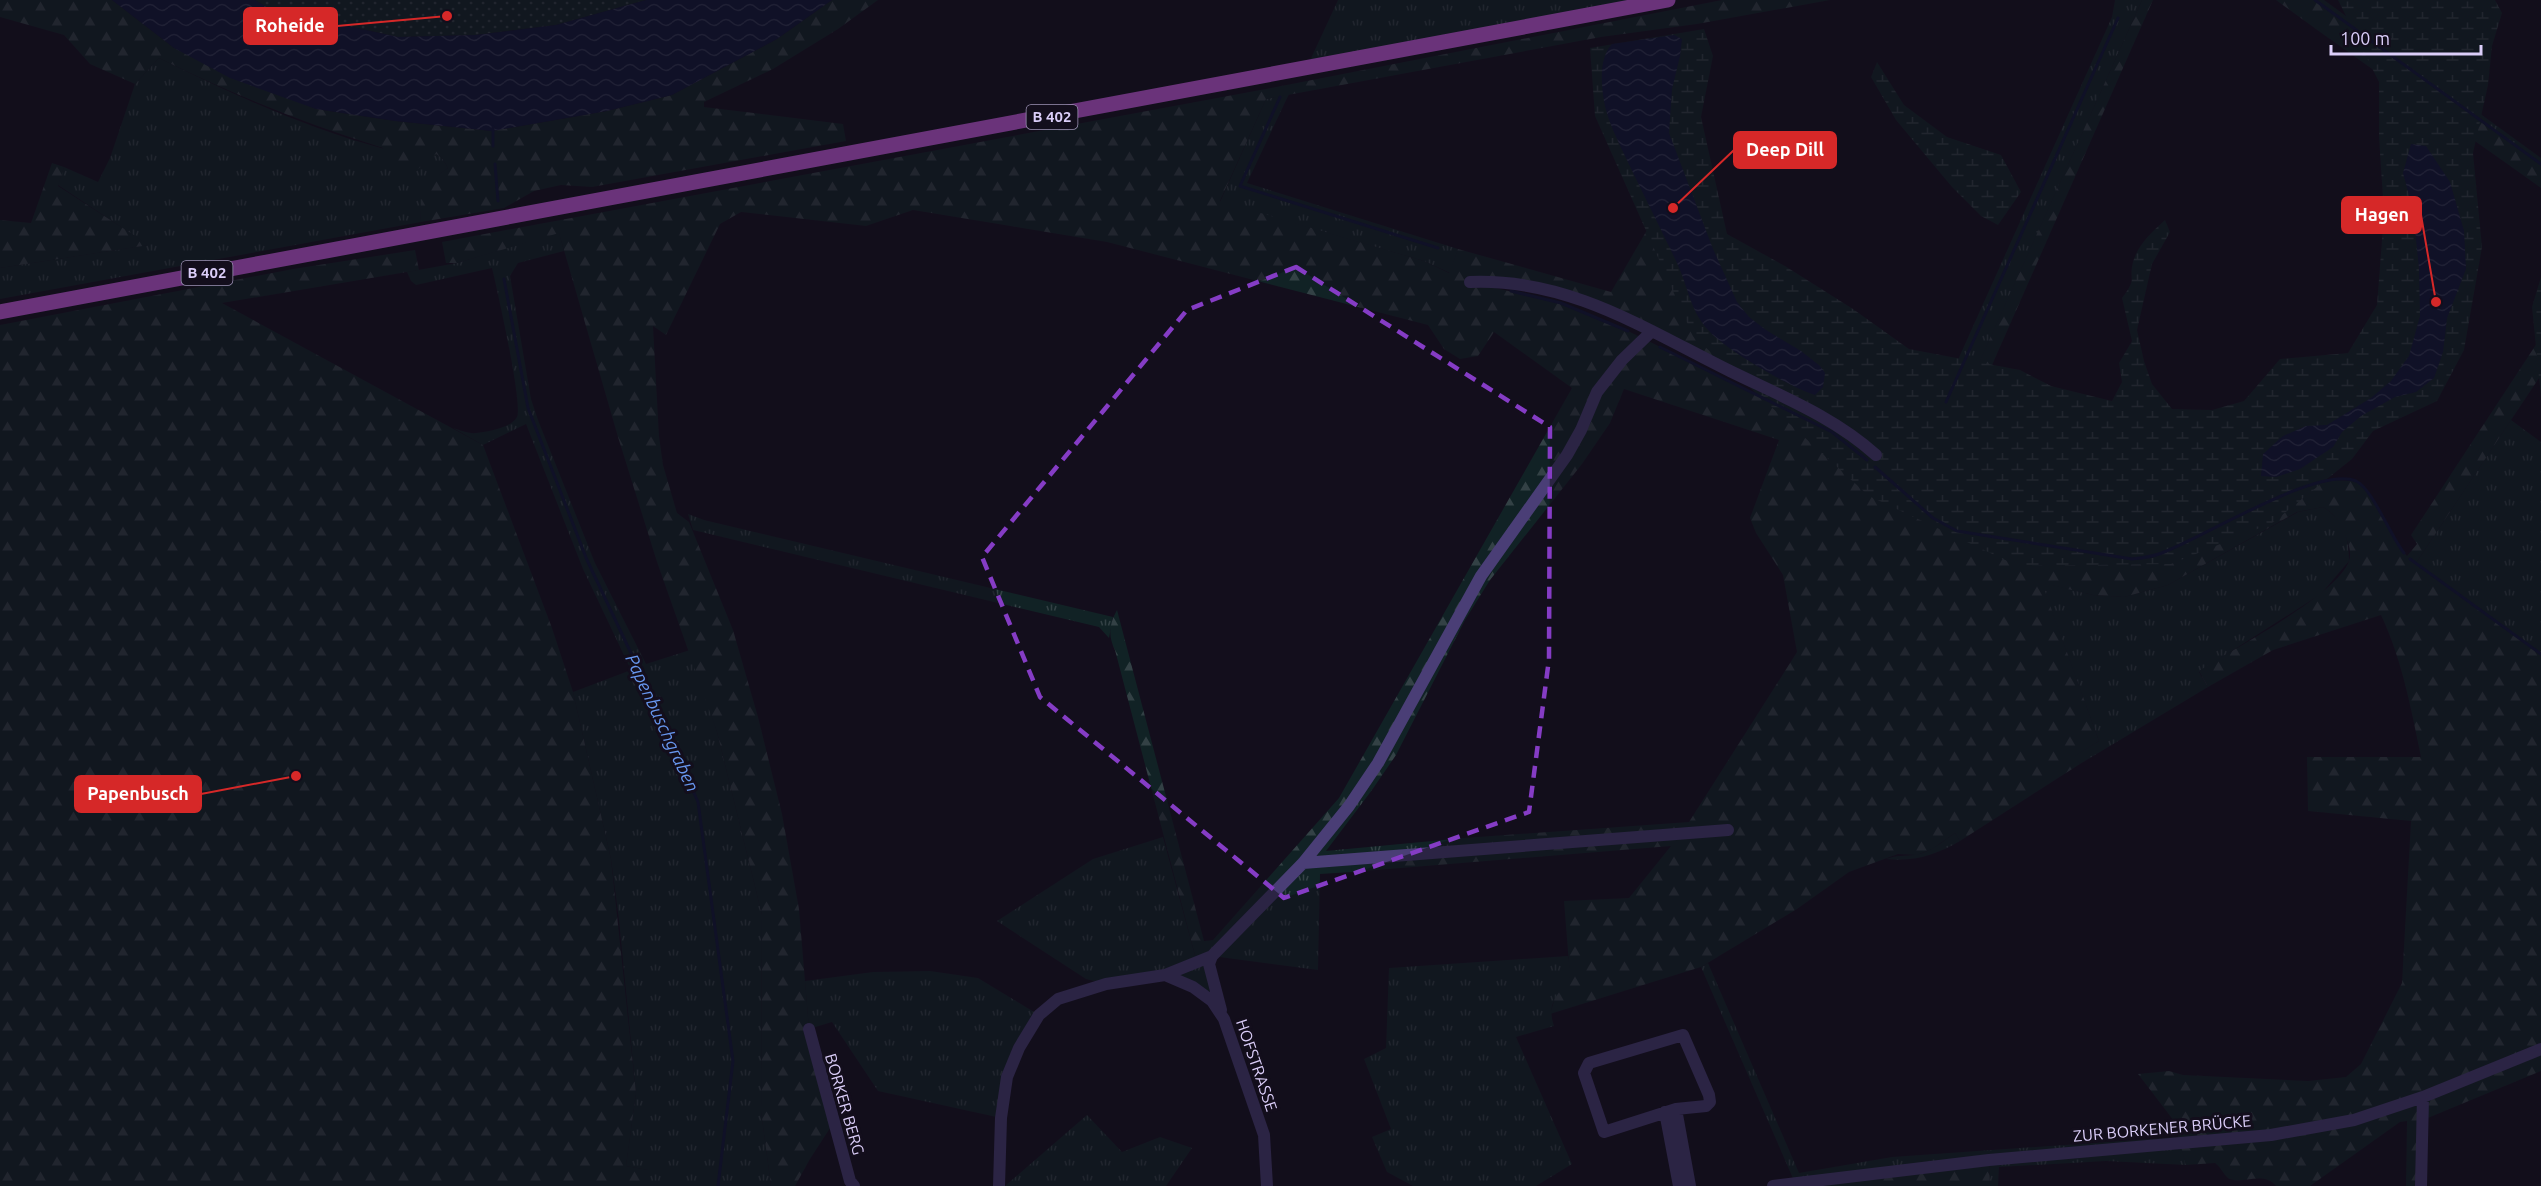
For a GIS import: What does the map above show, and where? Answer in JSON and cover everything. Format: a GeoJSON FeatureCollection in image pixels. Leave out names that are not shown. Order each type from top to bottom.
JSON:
{"type":"FeatureCollection","features":[{"type":"Feature","properties":{"kind":"main road","name":"B 402"},"geometry":{"type":"LineString","coordinates":[[0,312],[1668,0]]}},
{"type":"Feature","properties":{"kind":"street"},"geometry":{"type":"LineString","coordinates":[[1470,282],[1496,281],[1563,293],[1610,310],[1838,425],[1876,455]]}},
{"type":"Feature","properties":{"kind":"street"},"geometry":{"type":"LineString","coordinates":[[999,1186],[1002,1118],[1007,1077],[1019,1048],[1039,1015],[1058,999],[1106,984],[1165,975],[1212,956],[1303,863],[1349,806],[1378,763],[1481,576],[1567,455],[1581,430],[1597,392],[1622,360],[1652,331]]}},
{"type":"Feature","properties":{"kind":"street"},"geometry":{"type":"LineString","coordinates":[[1303,863],[1728,830]]}},
{"type":"Feature","properties":{"kind":"street"},"geometry":{"type":"LineString","coordinates":[[1212,956],[1209,964],[1224,1019]]}},
{"type":"Feature","properties":{"kind":"street","name":"HOFSTRASSE"},"geometry":{"type":"LineString","coordinates":[[1165,975],[1203,994],[1212,1001],[1224,1019],[1264,1135],[1267,1186]]}},
{"type":"Feature","properties":{"kind":"street","name":"BORKER BERG"},"geometry":{"type":"LineString","coordinates":[[809,1029],[850,1181],[854,1186]]}},
{"type":"Feature","properties":{"kind":"street"},"geometry":{"type":"LineString","coordinates":[[1683,1035],[1710,1102],[1706,1106],[1671,1111],[1604,1132],[1585,1069],[1589,1063],[1683,1035]]}},
{"type":"Feature","properties":{"kind":"street","name":"ZUR BORKENER BRÜCKE"},"geometry":{"type":"LineString","coordinates":[[1773,1186],[1989,1160],[2271,1135],[2354,1120],[2423,1097],[2541,1049]]}},
{"type":"Feature","properties":{"kind":"street"},"geometry":{"type":"LineString","coordinates":[[2421,1186],[2423,1097]]}},
{"type":"Feature","properties":{"kind":"street"},"geometry":{"type":"LineString","coordinates":[[1671,1111],[1679,1186]]}},
{"type":"Feature","properties":{"kind":"street"},"geometry":{"type":"LineString","coordinates":[[1671,1111],[1690,1186]]}},
{"type":"Feature","properties":{"kind":"highlighted area"},"geometry":{"type":"Polygon","coordinates":[[[1296,267],[1550,427],[1549,659],[1529,812],[1284,898],[1040,697],[982,557],[1187,310],[1296,267]]]}},
{"type":"Feature","properties":{"kind":"green space"},"geometry":{"type":"Polygon","coordinates":[[[0,0],[112,0],[174,48],[316,109],[395,121],[492,131],[607,111],[672,95],[777,39],[832,0],[878,0],[838,29],[773,69],[704,102],[704,107],[843,124],[846,141],[592,187],[561,185],[534,191],[504,208],[421,222],[421,205],[429,184],[448,168],[442,158],[436,154],[417,170],[388,164],[383,148],[269,108],[159,58],[135,84],[90,64],[64,35],[0,17],[0,0]]]}},
{"type":"Feature","properties":{"kind":"green space"},"geometry":{"type":"Polygon","coordinates":[[[255,0],[646,0],[556,25],[476,35],[398,37],[270,9],[255,0]]]}},
{"type":"Feature","properties":{"kind":"green space"},"geometry":{"type":"Polygon","coordinates":[[[1338,0],[1668,0],[1307,67],[1338,0]]]}},
{"type":"Feature","properties":{"kind":"green space"},"geometry":{"type":"Polygon","coordinates":[[[1722,0],[1830,0],[1697,24],[1601,37],[1266,99],[1220,201],[1424,261],[1449,273],[1458,249],[1611,292],[1654,218],[1959,407],[2142,0],[2153,0],[1974,406],[1854,435],[2299,489],[2334,480],[2355,481],[2367,490],[2407,556],[2417,544],[2411,535],[2541,337],[2541,375],[2416,563],[2541,654],[2541,1071],[2423,1120],[2421,1186],[2406,1186],[2407,1121],[2400,1122],[2310,1186],[2276,1186],[2265,1179],[2233,1180],[2228,1178],[2215,1163],[2186,1165],[2174,1121],[2138,1074],[2169,1071],[2183,1075],[2308,1081],[2346,1077],[2361,1064],[2402,983],[2411,821],[2308,811],[2307,757],[2421,757],[2400,667],[2381,615],[2273,650],[2208,687],[2199,671],[2282,621],[2325,590],[2340,575],[2349,561],[2349,548],[2339,522],[2323,507],[2297,512],[2168,585],[2124,597],[2093,595],[2042,583],[2099,741],[2075,756],[2080,764],[1960,841],[1955,833],[1932,849],[1917,855],[1898,854],[1849,872],[1797,909],[1701,967],[1550,1014],[1555,998],[1570,977],[1564,901],[1629,898],[1671,846],[1352,872],[1350,859],[1464,849],[1464,838],[1689,822],[1797,652],[1783,575],[1756,533],[1750,518],[1779,440],[1624,389],[1610,423],[1582,464],[1490,580],[1465,620],[1396,755],[1372,790],[1362,786],[1303,863],[1197,963],[1111,640],[1112,620],[1117,610],[1204,941],[1213,940],[1339,798],[1572,388],[1494,332],[1478,356],[1460,359],[1444,349],[1428,325],[1107,242],[913,210],[866,226],[741,212],[720,224],[666,335],[653,326],[659,436],[663,465],[677,513],[689,522],[733,630],[758,717],[782,814],[799,909],[809,1029],[834,1122],[795,1186],[771,1186],[761,1111],[762,915],[717,732],[657,562],[559,233],[457,263],[446,263],[442,242],[1271,88],[1722,0]],[[1473,283],[1561,303],[1628,331],[1832,432],[1852,434],[1563,293],[1473,283]]]}},
{"type":"Feature","properties":{"kind":"green space"},"geometry":{"type":"Polygon","coordinates":[[[2115,0],[2142,0],[1959,408],[1939,402],[2112,17],[2115,0]]]}},
{"type":"Feature","properties":{"kind":"green space"},"geometry":{"type":"Polygon","coordinates":[[[2276,0],[2315,0],[2541,164],[2541,188],[2342,48],[2276,0]]]}},
{"type":"Feature","properties":{"kind":"green space"},"geometry":{"type":"Polygon","coordinates":[[[2315,0],[2324,0],[2541,158],[2541,164],[2315,0]]]}},
{"type":"Feature","properties":{"kind":"green space"},"geometry":{"type":"Polygon","coordinates":[[[2338,0],[2495,0],[2502,13],[2492,46],[2488,85],[2473,153],[2482,247],[2464,350],[2437,401],[2373,431],[2352,459],[2272,523],[2171,564],[2018,566],[1869,496],[1693,336],[1595,116],[1590,48],[1704,29],[1713,56],[1701,117],[1727,234],[1785,266],[1853,309],[1909,349],[2020,370],[2051,386],[2112,401],[2122,382],[2119,363],[2132,341],[2122,298],[2131,283],[2133,262],[2138,250],[2165,220],[2170,232],[2152,264],[2137,330],[2144,361],[2152,384],[2172,409],[2212,410],[2244,401],[2280,359],[2348,353],[2377,305],[2384,214],[2379,137],[2379,82],[2338,0]]]}},
{"type":"Feature","properties":{"kind":"green space"},"geometry":{"type":"Polygon","coordinates":[[[159,58],[295,120],[381,148],[436,154],[442,158],[448,168],[426,191],[423,198],[421,222],[0,299],[0,268],[148,245],[58,185],[64,167],[98,182],[110,158],[135,84],[159,58]]]}},
{"type":"Feature","properties":{"kind":"green space"},"geometry":{"type":"Polygon","coordinates":[[[1877,62],[1904,105],[1947,137],[2001,155],[2021,192],[1998,225],[1981,216],[1952,187],[1896,120],[1871,77],[1877,62]]]}},
{"type":"Feature","properties":{"kind":"green space"},"geometry":{"type":"Polygon","coordinates":[[[1289,94],[1247,183],[1458,249],[1450,273],[1424,261],[1220,202],[1266,99],[1289,94]]]}},
{"type":"Feature","properties":{"kind":"green space"},"geometry":{"type":"Polygon","coordinates":[[[52,163],[64,167],[58,186],[149,245],[0,268],[0,220],[31,223],[52,163]]]}},
{"type":"Feature","properties":{"kind":"green space"},"geometry":{"type":"Polygon","coordinates":[[[559,232],[564,251],[518,263],[510,276],[531,399],[595,563],[646,664],[690,650],[717,732],[762,915],[761,1111],[771,1186],[648,1186],[648,1170],[626,1166],[636,1093],[619,920],[611,859],[573,692],[631,670],[583,569],[526,424],[483,445],[453,428],[470,433],[486,432],[504,427],[517,417],[513,370],[492,268],[416,285],[411,281],[407,272],[457,263],[559,232]]]}},
{"type":"Feature","properties":{"kind":"green space"},"geometry":{"type":"Polygon","coordinates":[[[415,250],[419,270],[222,303],[483,445],[552,628],[573,692],[611,859],[636,1093],[626,1166],[648,1170],[648,1186],[0,1186],[0,325],[293,269],[415,250]]]}},
{"type":"Feature","properties":{"kind":"green space"},"geometry":{"type":"Polygon","coordinates":[[[2541,277],[2541,397],[2532,307],[2541,277]]]}},
{"type":"Feature","properties":{"kind":"green space"},"geometry":{"type":"Polygon","coordinates":[[[2511,420],[2541,442],[2541,654],[2416,563],[2511,420]]]}},
{"type":"Feature","properties":{"kind":"green space"},"geometry":{"type":"Polygon","coordinates":[[[2323,507],[2336,518],[2344,530],[2349,561],[2321,594],[2199,672],[2208,687],[2080,764],[2074,756],[2099,741],[2041,582],[2093,595],[2124,597],[2168,585],[2298,512],[2323,507]]]}},
{"type":"Feature","properties":{"kind":"green space"},"geometry":{"type":"Polygon","coordinates":[[[688,514],[704,520],[1113,617],[1109,638],[1099,627],[693,530],[688,514]]]}},
{"type":"Feature","properties":{"kind":"green space"},"geometry":{"type":"Polygon","coordinates":[[[1363,786],[1372,790],[1326,851],[1464,838],[1464,849],[1351,859],[1352,872],[1320,874],[1318,970],[1212,956],[1212,1001],[1165,975],[1106,984],[1086,979],[997,921],[1093,859],[1163,837],[1197,963],[1363,786]]]}},
{"type":"Feature","properties":{"kind":"green space"},"geometry":{"type":"Polygon","coordinates":[[[1955,833],[1960,841],[1933,854],[1906,859],[1886,859],[1926,852],[1955,833]]]}},
{"type":"Feature","properties":{"kind":"green space"},"geometry":{"type":"Polygon","coordinates":[[[1568,956],[1570,977],[1552,1008],[1554,1026],[1516,1037],[1572,1164],[1536,1186],[1413,1186],[1387,1172],[1372,1137],[1391,1129],[1364,1059],[1386,1048],[1389,968],[1568,956]]]}},
{"type":"Feature","properties":{"kind":"green space"},"geometry":{"type":"Polygon","coordinates":[[[1708,963],[1799,1173],[1892,1157],[2179,1137],[2186,1165],[2106,1161],[1999,1167],[1998,1186],[1990,1186],[1989,1160],[1795,1183],[1701,967],[1708,963]]]}},
{"type":"Feature","properties":{"kind":"green space"},"geometry":{"type":"Polygon","coordinates":[[[930,971],[978,978],[1039,1015],[1019,1048],[1001,1118],[878,1091],[832,1022],[809,1029],[805,981],[873,972],[930,971]]]}},
{"type":"Feature","properties":{"kind":"green space"},"geometry":{"type":"Polygon","coordinates":[[[1087,1115],[1122,1152],[1160,1137],[1192,1148],[1166,1186],[1005,1186],[1087,1115]]]}},
{"type":"Feature","properties":{"kind":"green space"},"geometry":{"type":"Polygon","coordinates":[[[1989,1160],[1990,1186],[1810,1186],[1989,1160]]]}},
{"type":"Feature","properties":{"kind":"water"},"geometry":{"type":"Polygon","coordinates":[[[112,0],[255,0],[270,9],[398,37],[476,35],[556,25],[646,0],[832,0],[777,39],[672,95],[607,111],[492,131],[395,121],[316,109],[230,78],[174,48],[112,0]]]}},
{"type":"Feature","properties":{"kind":"water"},"geometry":{"type":"Polygon","coordinates":[[[1674,35],[1682,39],[1672,89],[1669,133],[1713,249],[1737,302],[1749,317],[1801,351],[1825,373],[1823,387],[1815,395],[1760,368],[1719,340],[1703,324],[1693,307],[1677,263],[1610,122],[1605,108],[1602,79],[1605,56],[1612,44],[1674,35]]]}},
{"type":"Feature","properties":{"kind":"water"},"geometry":{"type":"Polygon","coordinates":[[[2411,144],[2426,146],[2450,182],[2464,231],[2466,269],[2447,318],[2443,352],[2434,378],[2416,392],[2395,397],[2361,416],[2342,432],[2333,447],[2300,469],[2276,477],[2261,476],[2263,454],[2283,436],[2306,426],[2327,425],[2371,398],[2391,381],[2409,356],[2420,316],[2419,268],[2413,210],[2403,173],[2411,144]]]}},
{"type":"Feature","properties":{"kind":"waterway"},"geometry":{"type":"LineString","coordinates":[[2315,0],[2541,164]]}},
{"type":"Feature","properties":{"kind":"waterway"},"geometry":{"type":"LineString","coordinates":[[1946,402],[2118,18]]}},
{"type":"Feature","properties":{"kind":"waterway"},"geometry":{"type":"LineString","coordinates":[[1280,97],[1240,186],[1438,248]]}},
{"type":"Feature","properties":{"kind":"waterway","name":"Papenbuschgraben"},"geometry":{"type":"LineString","coordinates":[[493,127],[493,146]]}},
{"type":"Feature","properties":{"kind":"waterway","name":"Papenbuschgraben"},"geometry":{"type":"LineString","coordinates":[[495,164],[498,201]]}},
{"type":"Feature","properties":{"kind":"waterway","name":"Papenbuschgraben"},"geometry":{"type":"LineString","coordinates":[[504,279],[528,408],[587,560],[698,802],[733,1061],[718,1186]]}},
{"type":"Feature","properties":{"kind":"waterway"},"geometry":{"type":"LineString","coordinates":[[1511,291],[1561,303],[1628,331]]}},
{"type":"Feature","properties":{"kind":"waterway"},"geometry":{"type":"LineString","coordinates":[[1660,347],[1832,432],[1867,460]]}},
{"type":"Feature","properties":{"kind":"waterway"},"geometry":{"type":"LineString","coordinates":[[1875,467],[1933,518],[1957,531],[2132,559],[2149,557],[2178,546],[2287,493],[2338,479],[2356,481],[2362,485],[2375,503],[2404,553]]}},
{"type":"Feature","properties":{"kind":"waterway"},"geometry":{"type":"LineString","coordinates":[[2410,559],[2541,654]]}},
{"type":"Feature","properties":{"kind":"place","name":"Roheide"},"geometry":{"type":"Point","coordinates":[447,16]}},
{"type":"Feature","properties":{"kind":"place","name":"Deep Dill"},"geometry":{"type":"Point","coordinates":[1673,208]}},
{"type":"Feature","properties":{"kind":"place","name":"Hagen"},"geometry":{"type":"Point","coordinates":[2436,302]}},
{"type":"Feature","properties":{"kind":"place","name":"Papenbusch"},"geometry":{"type":"Point","coordinates":[296,776]}}]}
